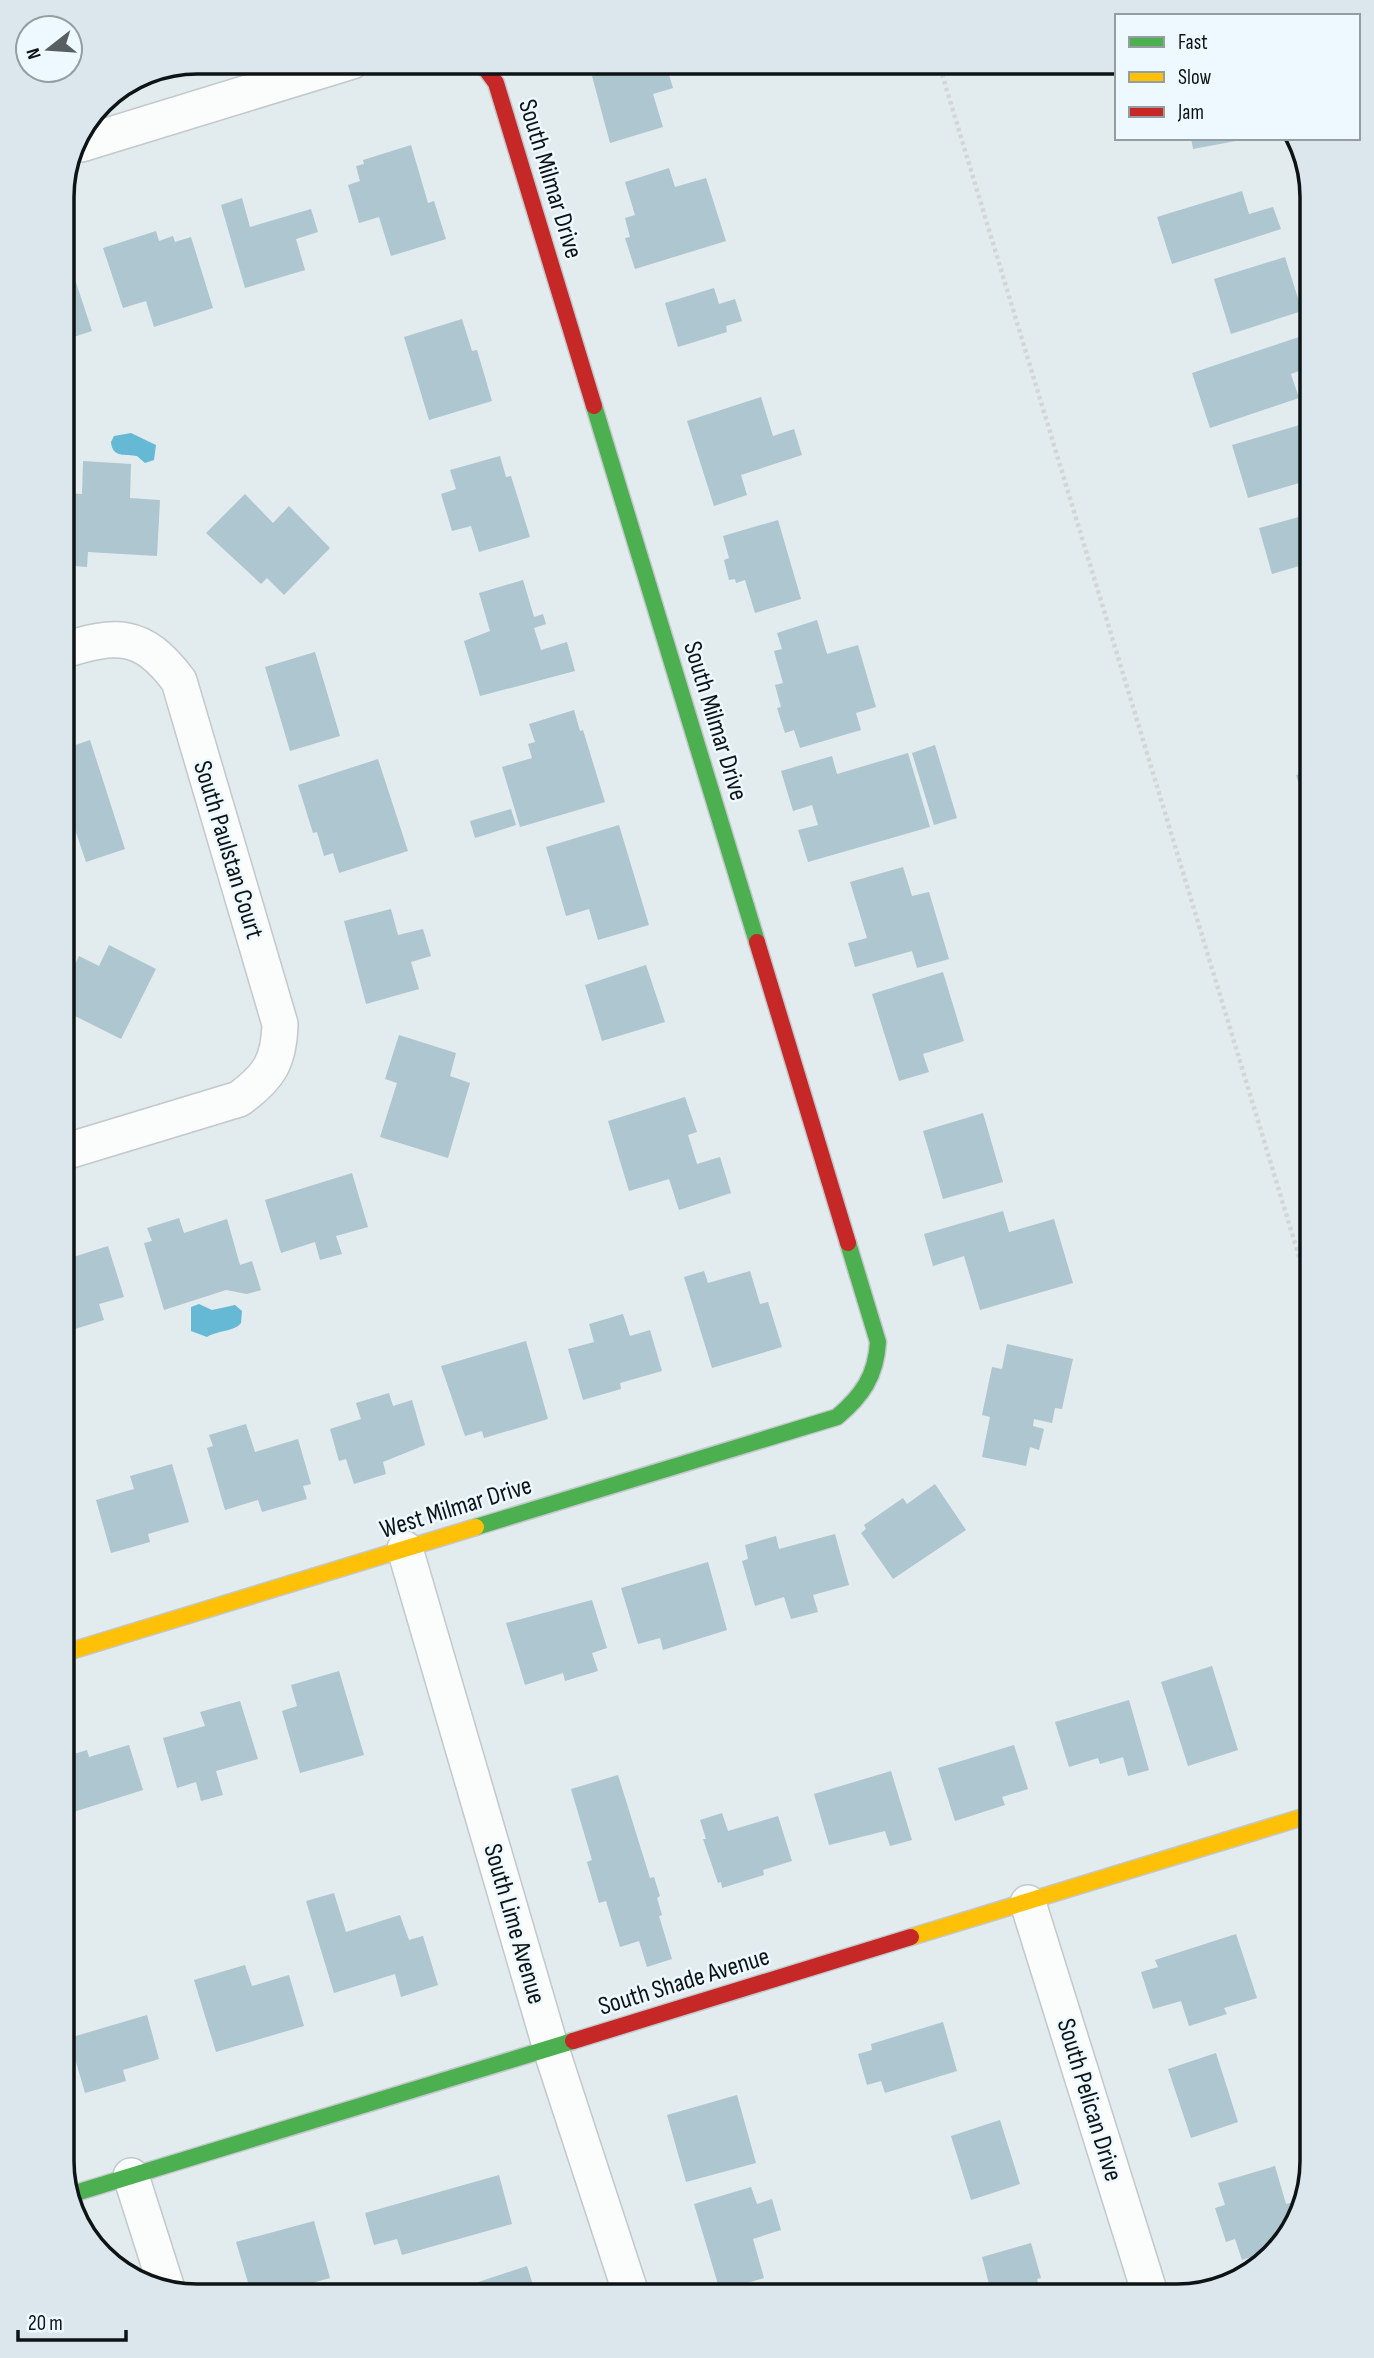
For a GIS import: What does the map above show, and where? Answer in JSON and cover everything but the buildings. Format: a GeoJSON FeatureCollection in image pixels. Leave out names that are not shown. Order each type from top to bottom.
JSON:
{"type":"FeatureCollection","features":[{"type":"Feature","properties":{"kind":"street"},"geometry":{"type":"LineString","coordinates":[[86,143],[310,74]]}},
{"type":"Feature","properties":{"kind":"street","name":"South Milmar Drive"},"geometry":{"type":"LineString","coordinates":[[489,74],[496,83],[878,1342],[878,1360],[871,1383],[861,1399]]}},
{"type":"Feature","properties":{"kind":"street","name":"South Paulstan Court"},"geometry":{"type":"LineString","coordinates":[[74,647],[100,639],[126,640],[148,649],[163,661],[178,681],[280,1024],[280,1044],[275,1061],[262,1082],[239,1099],[74,1149]]}},
{"type":"Feature","properties":{"kind":"street","name":"West Milmar Drive"},"geometry":{"type":"LineString","coordinates":[[74,1650],[838,1417],[861,1399]]}},
{"type":"Feature","properties":{"kind":"street","name":"South Lime Avenue"},"geometry":{"type":"LineString","coordinates":[[405,1549],[551,2049],[628,2284]]}},
{"type":"Feature","properties":{"kind":"street","name":"South Shade Avenue"},"geometry":{"type":"LineString","coordinates":[[78,2192],[1300,1818]]}},
{"type":"Feature","properties":{"kind":"street","name":"South Pelican Drive"},"geometry":{"type":"LineString","coordinates":[[1028,1903],[1147,2284]]}},
{"type":"Feature","properties":{"kind":"street"},"geometry":{"type":"LineString","coordinates":[[131,2176],[164,2280]]}},
{"type":"Feature","properties":{"kind":"path"},"geometry":{"type":"LineString","coordinates":[[942,74],[1300,1260]]}},
{"type":"Feature","properties":{"kind":"water"},"geometry":{"type":"Polygon","coordinates":[[[131,433],[156,445],[154,460],[145,463],[137,456],[114,451],[111,442],[114,436],[131,433]]]}},
{"type":"Feature","properties":{"kind":"water"},"geometry":{"type":"Polygon","coordinates":[[[199,1304],[212,1310],[235,1305],[242,1311],[241,1323],[207,1337],[191,1331],[191,1307],[199,1304]]]}},
{"type":"Feature","properties":{"kind":"traffic: fast"},"geometry":{"type":"LineString","coordinates":[[594,406],[757,942]]}},
{"type":"Feature","properties":{"kind":"traffic: fast"},"geometry":{"type":"LineString","coordinates":[[476,1527],[837,1417],[854,1401],[871,1375],[878,1342],[848,1243]]}},
{"type":"Feature","properties":{"kind":"traffic: fast"},"geometry":{"type":"LineString","coordinates":[[78,2192],[573,2041]]}},
{"type":"Feature","properties":{"kind":"traffic: slow"},"geometry":{"type":"LineString","coordinates":[[74,1650],[476,1527]]}},
{"type":"Feature","properties":{"kind":"traffic: slow"},"geometry":{"type":"LineString","coordinates":[[911,1937],[1300,1818]]}},
{"type":"Feature","properties":{"kind":"traffic: jam"},"geometry":{"type":"LineString","coordinates":[[489,74],[496,83],[594,406]]}},
{"type":"Feature","properties":{"kind":"traffic: jam"},"geometry":{"type":"LineString","coordinates":[[757,942],[848,1243]]}},
{"type":"Feature","properties":{"kind":"traffic: jam"},"geometry":{"type":"LineString","coordinates":[[573,2041],[911,1937]]}}]}
